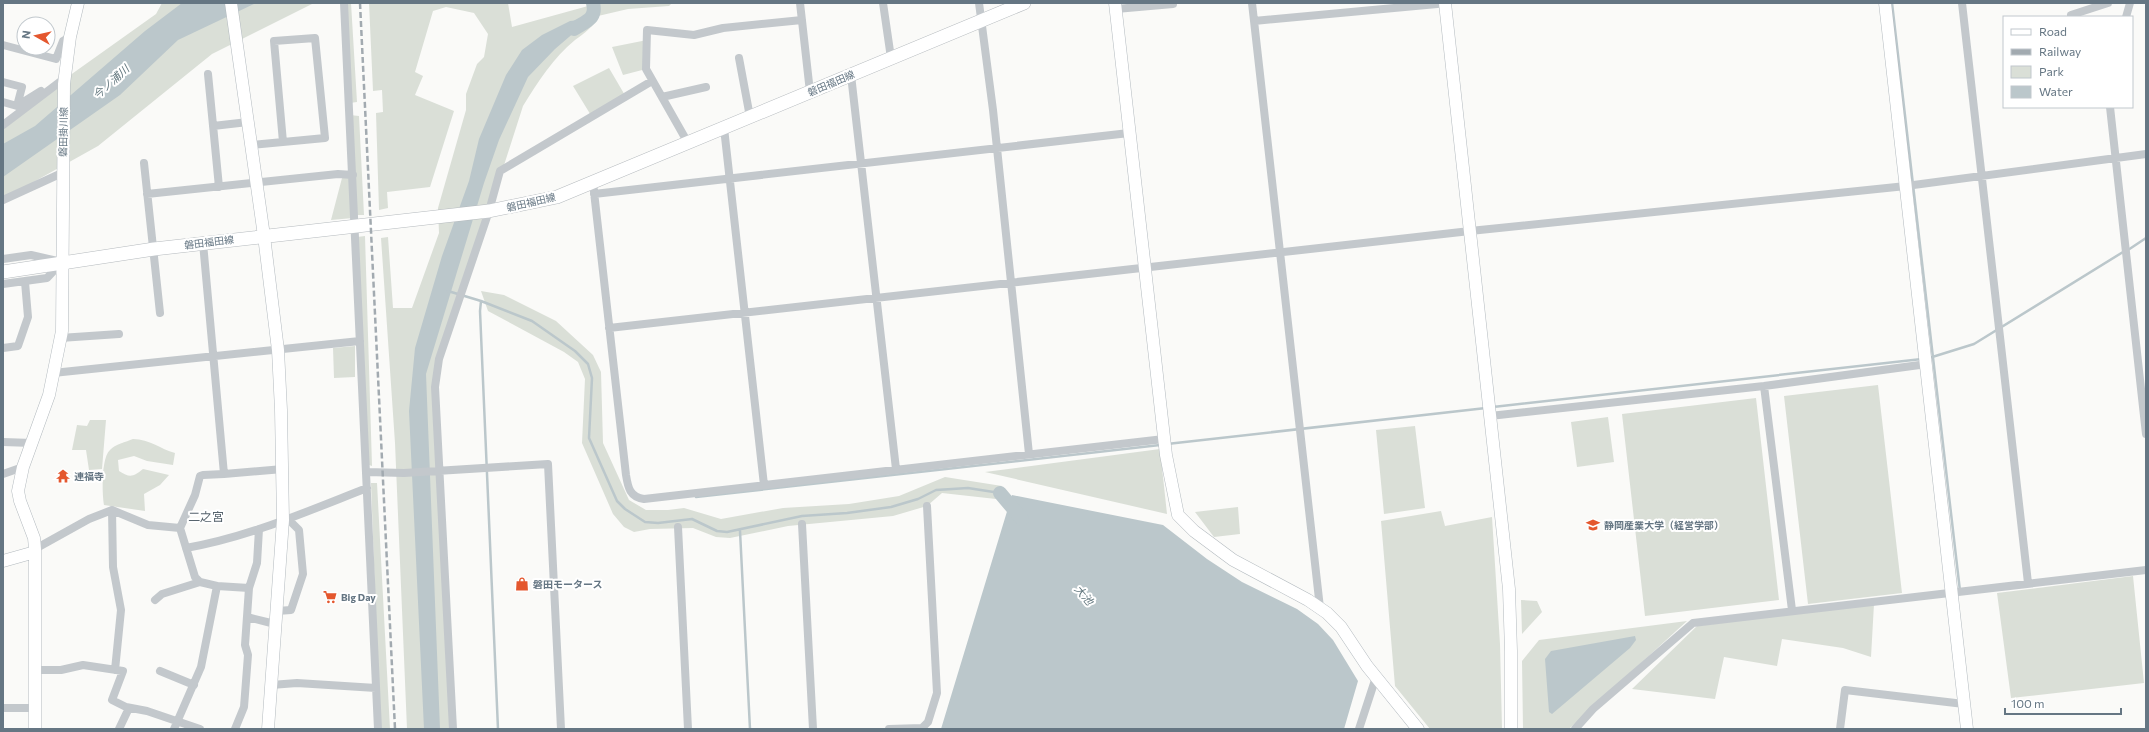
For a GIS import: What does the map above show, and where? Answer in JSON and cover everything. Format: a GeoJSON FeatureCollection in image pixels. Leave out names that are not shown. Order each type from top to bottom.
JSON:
{"type":"FeatureCollection","features":[{"type":"Feature","properties":{"kind":"main road","name":"磐田福田線"},"geometry":{"type":"LineString","coordinates":[[3,272],[154,249],[487,211],[594,188],[688,143],[981,19],[1024,3]]}},
{"type":"Feature","properties":{"kind":"street","name":"磐田掛川線"},"geometry":{"type":"LineString","coordinates":[[35,729],[35,551],[34,538],[20,501],[18,491],[23,467],[43,414],[60,338],[63,309],[62,82],[78,3]]}},
{"type":"Feature","properties":{"kind":"street"},"geometry":{"type":"LineString","coordinates":[[231,3],[252,145],[278,350],[285,519],[268,729]]}},
{"type":"Feature","properties":{"kind":"street"},"geometry":{"type":"LineString","coordinates":[[344,3],[353,175],[353,227],[367,472],[378,729]]}},
{"type":"Feature","properties":{"kind":"street"},"geometry":{"type":"LineString","coordinates":[[800,3],[810,92]]}},
{"type":"Feature","properties":{"kind":"street"},"geometry":{"type":"LineString","coordinates":[[883,3],[891,58]]}},
{"type":"Feature","properties":{"kind":"street"},"geometry":{"type":"LineString","coordinates":[[979,3],[997,149],[1029,454]]}},
{"type":"Feature","properties":{"kind":"street"},"geometry":{"type":"LineString","coordinates":[[1252,3],[1320,608]]}},
{"type":"Feature","properties":{"kind":"street"},"geometry":{"type":"LineString","coordinates":[[1446,3],[1509,589],[1511,729]]}},
{"type":"Feature","properties":{"kind":"street"},"geometry":{"type":"LineString","coordinates":[[1254,21],[1449,3]]}},
{"type":"Feature","properties":{"kind":"street"},"geometry":{"type":"LineString","coordinates":[[1885,3],[1967,729]]}},
{"type":"Feature","properties":{"kind":"street"},"geometry":{"type":"LineString","coordinates":[[1962,3],[2028,583]]}},
{"type":"Feature","properties":{"kind":"street"},"geometry":{"type":"LineString","coordinates":[[2072,15],[2105,3]]}},
{"type":"Feature","properties":{"kind":"street"},"geometry":{"type":"LineString","coordinates":[[2126,16],[2130,3]]}},
{"type":"Feature","properties":{"kind":"street"},"geometry":{"type":"LineString","coordinates":[[1173,4],[1115,6],[1164,439],[1178,515],[1194,531],[1233,560],[1320,608],[1341,627],[1376,677],[1418,729]]}},
{"type":"Feature","properties":{"kind":"street"},"geometry":{"type":"LineString","coordinates":[[688,143],[646,69],[647,30],[694,35],[723,28],[802,20]]}},
{"type":"Feature","properties":{"kind":"street"},"geometry":{"type":"LineString","coordinates":[[3,45],[56,59],[63,41],[70,37]]}},
{"type":"Feature","properties":{"kind":"street"},"geometry":{"type":"LineString","coordinates":[[252,145],[284,142],[325,138],[315,38],[274,41],[284,142]]}},
{"type":"Feature","properties":{"kind":"street"},"geometry":{"type":"LineString","coordinates":[[739,58],[750,117]]}},
{"type":"Feature","properties":{"kind":"street"},"geometry":{"type":"LineString","coordinates":[[208,74],[219,187]]}},
{"type":"Feature","properties":{"kind":"street"},"geometry":{"type":"LineString","coordinates":[[851,75],[896,469]]}},
{"type":"Feature","properties":{"kind":"street"},"geometry":{"type":"LineString","coordinates":[[453,729],[439,471],[436,374],[500,171],[652,81]]}},
{"type":"Feature","properties":{"kind":"street"},"geometry":{"type":"LineString","coordinates":[[3,82],[22,87],[17,106]]}},
{"type":"Feature","properties":{"kind":"street"},"geometry":{"type":"LineString","coordinates":[[3,102],[17,106],[50,84],[62,82]]}},
{"type":"Feature","properties":{"kind":"street"},"geometry":{"type":"LineString","coordinates":[[3,125],[62,82]]}},
{"type":"Feature","properties":{"kind":"street"},"geometry":{"type":"LineString","coordinates":[[662,97],[706,87]]}},
{"type":"Feature","properties":{"kind":"street"},"geometry":{"type":"LineString","coordinates":[[2110,108],[2114,157],[2146,434]]}},
{"type":"Feature","properties":{"kind":"street"},"geometry":{"type":"LineString","coordinates":[[213,126],[248,122]]}},
{"type":"Feature","properties":{"kind":"street"},"geometry":{"type":"LineString","coordinates":[[724,128],[728,179],[764,485]]}},
{"type":"Feature","properties":{"kind":"street"},"geometry":{"type":"LineString","coordinates":[[1129,133],[728,179],[594,188],[609,328],[626,475],[631,493],[636,498],[764,485],[1164,439]]}},
{"type":"Feature","properties":{"kind":"street"},"geometry":{"type":"LineString","coordinates":[[609,328],[1010,281],[1280,253],[1470,231],[1906,186],[2114,157],[2146,154]]}},
{"type":"Feature","properties":{"kind":"street"},"geometry":{"type":"LineString","coordinates":[[144,163],[160,313]]}},
{"type":"Feature","properties":{"kind":"street"},"geometry":{"type":"LineString","coordinates":[[3,200],[62,170]]}},
{"type":"Feature","properties":{"kind":"street"},"geometry":{"type":"LineString","coordinates":[[147,194],[338,174],[353,175]]}},
{"type":"Feature","properties":{"kind":"street"},"geometry":{"type":"LineString","coordinates":[[203,243],[224,474]]}},
{"type":"Feature","properties":{"kind":"street"},"geometry":{"type":"LineString","coordinates":[[3,259],[31,255],[62,262]]}},
{"type":"Feature","properties":{"kind":"street"},"geometry":{"type":"LineString","coordinates":[[3,284],[47,278],[62,262]]}},
{"type":"Feature","properties":{"kind":"street"},"geometry":{"type":"LineString","coordinates":[[3,348],[18,346],[28,317],[25,282]]}},
{"type":"Feature","properties":{"kind":"street"},"geometry":{"type":"LineString","coordinates":[[60,338],[119,334]]}},
{"type":"Feature","properties":{"kind":"street"},"geometry":{"type":"LineString","coordinates":[[53,373],[360,341]]}},
{"type":"Feature","properties":{"kind":"street"},"geometry":{"type":"LineString","coordinates":[[1490,416],[1764,386],[1926,359]]}},
{"type":"Feature","properties":{"kind":"street"},"geometry":{"type":"LineString","coordinates":[[1764,386],[1792,610]]}},
{"type":"Feature","properties":{"kind":"street"},"geometry":{"type":"LineString","coordinates":[[3,442],[16,441],[32,443]]}},
{"type":"Feature","properties":{"kind":"street"},"geometry":{"type":"LineString","coordinates":[[367,472],[404,473],[548,464],[561,729]]}},
{"type":"Feature","properties":{"kind":"street"},"geometry":{"type":"LineString","coordinates":[[3,474],[23,467]]}},
{"type":"Feature","properties":{"kind":"street"},"geometry":{"type":"LineString","coordinates":[[200,582],[195,577],[180,528],[195,495],[200,476],[283,470]]}},
{"type":"Feature","properties":{"kind":"street"},"geometry":{"type":"LineString","coordinates":[[186,548],[216,543],[259,529],[367,488]]}},
{"type":"Feature","properties":{"kind":"street"},"geometry":{"type":"LineString","coordinates":[[889,729],[922,728],[928,722],[934,708],[937,693],[927,506]]}},
{"type":"Feature","properties":{"kind":"street"},"geometry":{"type":"LineString","coordinates":[[3,561],[35,551],[89,519],[112,510],[148,525],[180,528]]}},
{"type":"Feature","properties":{"kind":"street"},"geometry":{"type":"LineString","coordinates":[[112,510],[113,567],[121,610],[115,670]]}},
{"type":"Feature","properties":{"kind":"street"},"geometry":{"type":"LineString","coordinates":[[247,617],[276,617],[291,610],[303,574],[299,530],[285,519]]}},
{"type":"Feature","properties":{"kind":"street"},"geometry":{"type":"LineString","coordinates":[[802,524],[814,729]]}},
{"type":"Feature","properties":{"kind":"street"},"geometry":{"type":"LineString","coordinates":[[678,527],[688,729]]}},
{"type":"Feature","properties":{"kind":"street"},"geometry":{"type":"LineString","coordinates":[[235,729],[244,707],[248,655],[245,645],[249,588],[257,563],[259,529]]}},
{"type":"Feature","properties":{"kind":"street"},"geometry":{"type":"LineString","coordinates":[[1575,729],[1593,709],[1693,623],[1792,610],[2146,570]]}},
{"type":"Feature","properties":{"kind":"street"},"geometry":{"type":"LineString","coordinates":[[155,600],[162,594],[200,582],[217,586],[249,588]]}},
{"type":"Feature","properties":{"kind":"street"},"geometry":{"type":"LineString","coordinates":[[174,729],[201,667],[217,586]]}},
{"type":"Feature","properties":{"kind":"street"},"geometry":{"type":"LineString","coordinates":[[34,670],[61,670],[83,665],[124,671],[112,700],[128,708],[148,711],[178,720],[200,729]]}},
{"type":"Feature","properties":{"kind":"street"},"geometry":{"type":"LineString","coordinates":[[160,671],[194,685]]}},
{"type":"Feature","properties":{"kind":"street"},"geometry":{"type":"LineString","coordinates":[[1359,729],[1376,677]]}},
{"type":"Feature","properties":{"kind":"street"},"geometry":{"type":"LineString","coordinates":[[271,685],[297,683],[376,688]]}},
{"type":"Feature","properties":{"kind":"street"},"geometry":{"type":"LineString","coordinates":[[1840,729],[1845,690],[1964,704]]}},
{"type":"Feature","properties":{"kind":"street"},"geometry":{"type":"LineString","coordinates":[[3,708],[35,708]]}},
{"type":"Feature","properties":{"kind":"street"},"geometry":{"type":"LineString","coordinates":[[119,729],[128,708]]}},
{"type":"Feature","properties":{"kind":"green space"},"geometry":{"type":"Polygon","coordinates":[[[162,3],[314,3],[212,54],[98,146],[3,199],[3,123],[156,14],[162,3]]]}},
{"type":"Feature","properties":{"kind":"green space"},"geometry":{"type":"Polygon","coordinates":[[[344,3],[351,3],[357,102],[350,103],[344,3]]]}},
{"type":"Feature","properties":{"kind":"green space"},"geometry":{"type":"Polygon","coordinates":[[[369,3],[508,3],[512,27],[588,6],[588,3],[672,3],[669,6],[628,9],[598,16],[592,26],[567,47],[540,79],[523,106],[436,377],[453,729],[407,729],[395,443],[381,238],[388,237],[393,308],[412,308],[439,233],[438,208],[466,110],[466,94],[477,64],[484,57],[488,34],[474,13],[446,7],[433,11],[415,72],[423,76],[415,95],[454,111],[430,187],[387,192],[388,208],[379,210],[376,113],[383,112],[382,90],[373,91],[369,3]]]}},
{"type":"Feature","properties":{"kind":"green space"},"geometry":{"type":"Polygon","coordinates":[[[647,40],[646,69],[623,75],[612,47],[647,40]]]}},
{"type":"Feature","properties":{"kind":"green space"},"geometry":{"type":"Polygon","coordinates":[[[609,68],[626,97],[592,117],[573,86],[609,68]]]}},
{"type":"Feature","properties":{"kind":"green space"},"geometry":{"type":"Polygon","coordinates":[[[350,115],[359,116],[364,215],[357,215],[350,115]]]}},
{"type":"Feature","properties":{"kind":"green space"},"geometry":{"type":"Polygon","coordinates":[[[342,178],[351,178],[353,218],[331,220],[342,178]]]}},
{"type":"Feature","properties":{"kind":"green space"},"geometry":{"type":"Polygon","coordinates":[[[365,236],[372,466],[366,464],[357,237],[365,236]]]}},
{"type":"Feature","properties":{"kind":"green space"},"geometry":{"type":"Polygon","coordinates":[[[481,291],[504,295],[556,321],[593,355],[601,372],[603,443],[629,500],[646,510],[684,508],[721,519],[783,508],[849,504],[899,496],[945,477],[1002,486],[996,499],[942,493],[927,506],[893,516],[788,526],[730,538],[716,537],[693,528],[650,529],[634,532],[624,527],[613,514],[582,443],[585,379],[578,362],[564,352],[488,311],[481,291]]]}},
{"type":"Feature","properties":{"kind":"green space"},"geometry":{"type":"Polygon","coordinates":[[[355,346],[355,377],[334,378],[333,348],[355,346]]]}},
{"type":"Feature","properties":{"kind":"green space"},"geometry":{"type":"Polygon","coordinates":[[[1878,385],[1902,593],[1808,604],[1784,396],[1878,385]]]}},
{"type":"Feature","properties":{"kind":"green space"},"geometry":{"type":"Polygon","coordinates":[[[1756,398],[1779,600],[1645,616],[1622,414],[1756,398]]]}},
{"type":"Feature","properties":{"kind":"green space"},"geometry":{"type":"Polygon","coordinates":[[[1608,417],[1614,462],[1577,467],[1571,422],[1608,417]]]}},
{"type":"Feature","properties":{"kind":"green space"},"geometry":{"type":"Polygon","coordinates":[[[90,420],[106,420],[102,469],[89,470],[86,450],[72,450],[77,425],[87,426],[90,420]]]}},
{"type":"Feature","properties":{"kind":"green space"},"geometry":{"type":"Polygon","coordinates":[[[1415,426],[1425,508],[1384,514],[1376,430],[1415,426]]]}},
{"type":"Feature","properties":{"kind":"green space"},"geometry":{"type":"Polygon","coordinates":[[[133,439],[150,442],[175,453],[173,465],[147,461],[134,456],[118,460],[119,471],[129,476],[137,474],[143,469],[169,475],[160,485],[144,494],[145,511],[104,505],[103,476],[107,454],[115,446],[133,439]]]}},
{"type":"Feature","properties":{"kind":"green space"},"geometry":{"type":"Polygon","coordinates":[[[1160,449],[1167,514],[985,472],[1160,449]]]}},
{"type":"Feature","properties":{"kind":"green space"},"geometry":{"type":"Polygon","coordinates":[[[371,483],[377,483],[390,729],[380,729],[371,483]]]}},
{"type":"Feature","properties":{"kind":"green space"},"geometry":{"type":"Polygon","coordinates":[[[1238,507],[1240,534],[1214,537],[1195,512],[1238,507]]]}},
{"type":"Feature","properties":{"kind":"green space"},"geometry":{"type":"Polygon","coordinates":[[[1441,511],[1445,526],[1492,517],[1500,644],[1502,729],[1430,729],[1395,686],[1381,521],[1441,511]]]}},
{"type":"Feature","properties":{"kind":"green space"},"geometry":{"type":"Polygon","coordinates":[[[2133,576],[2144,683],[2011,698],[1997,593],[2133,576]]]}},
{"type":"Feature","properties":{"kind":"green space"},"geometry":{"type":"Polygon","coordinates":[[[1521,600],[1537,601],[1542,612],[1522,634],[1521,600]]]}},
{"type":"Feature","properties":{"kind":"green space"},"geometry":{"type":"Polygon","coordinates":[[[1874,604],[1871,657],[1843,648],[1782,639],[1777,666],[1724,657],[1715,699],[1632,689],[1697,626],[1874,604]]]}},
{"type":"Feature","properties":{"kind":"green space"},"geometry":{"type":"Polygon","coordinates":[[[1687,621],[1569,729],[1523,729],[1522,661],[1539,640],[1687,621]]]}},
{"type":"Feature","properties":{"kind":"water","name":"今ノ浦川"},"geometry":{"type":"Polygon","coordinates":[[[182,3],[256,3],[178,40],[120,95],[3,177],[3,144],[35,126],[145,31],[182,3]]]}},
{"type":"Feature","properties":{"kind":"water"},"geometry":{"type":"Polygon","coordinates":[[[590,19],[555,49],[528,77],[499,140],[484,183],[426,374],[440,729],[424,729],[409,411],[415,348],[442,256],[469,181],[479,139],[506,75],[522,50],[542,35],[570,21],[590,19]]]}},
{"type":"Feature","properties":{"kind":"water"},"geometry":{"type":"Polygon","coordinates":[[[1012,495],[1163,525],[1207,559],[1242,582],[1297,609],[1318,624],[1333,640],[1358,681],[1344,729],[941,729],[1012,495]]]}},
{"type":"Feature","properties":{"kind":"water"},"geometry":{"type":"Polygon","coordinates":[[[1635,636],[1636,640],[1630,648],[1552,714],[1549,712],[1545,659],[1551,651],[1635,636]]]}},
{"type":"Feature","properties":{"kind":"waterway"},"geometry":{"type":"LineString","coordinates":[[574,29],[590,19],[594,8],[593,3]]}},
{"type":"Feature","properties":{"kind":"waterway"},"geometry":{"type":"LineString","coordinates":[[1892,3],[1960,591]]}},
{"type":"Feature","properties":{"kind":"waterway"},"geometry":{"type":"LineString","coordinates":[[2128,250],[2146,238]]}},
{"type":"Feature","properties":{"kind":"waterway"},"geometry":{"type":"LineString","coordinates":[[1929,358],[1974,344],[2123,252]]}},
{"type":"Feature","properties":{"kind":"waterway"},"geometry":{"type":"LineString","coordinates":[[448,291],[481,301],[532,321],[575,351],[588,364],[592,378],[589,438],[617,501],[625,509],[645,522],[658,523],[692,519],[717,531],[727,532],[802,516],[847,513],[891,507],[918,499],[936,490],[968,488],[1000,493]]}},
{"type":"Feature","properties":{"kind":"waterway"},"geometry":{"type":"LineString","coordinates":[[481,301],[480,311],[498,729]]}},
{"type":"Feature","properties":{"kind":"waterway"},"geometry":{"type":"LineString","coordinates":[[1493,407],[1922,359]]}},
{"type":"Feature","properties":{"kind":"waterway"},"geometry":{"type":"LineString","coordinates":[[1167,444],[1486,408]]}},
{"type":"Feature","properties":{"kind":"waterway"},"geometry":{"type":"LineString","coordinates":[[696,497],[1160,445]]}},
{"type":"Feature","properties":{"kind":"waterway","name":"大池"},"geometry":{"type":"LineString","coordinates":[[1000,493],[1022,519]]}},
{"type":"Feature","properties":{"kind":"waterway"},"geometry":{"type":"LineString","coordinates":[[740,531],[750,729]]}},
{"type":"Feature","properties":{"kind":"railway"},"geometry":{"type":"LineString","coordinates":[[360,3],[395,729]]}},
{"type":"Feature","properties":{"kind":"place","name":"連福寺"},"geometry":{"type":"Point","coordinates":[63,476]}},
{"type":"Feature","properties":{"kind":"place","name":"静岡産業大学（経営学部）"},"geometry":{"type":"Point","coordinates":[1593,525]}},
{"type":"Feature","properties":{"kind":"place","name":"磐田モータース"},"geometry":{"type":"Point","coordinates":[522,584]}},
{"type":"Feature","properties":{"kind":"place","name":"Big Day"},"geometry":{"type":"Point","coordinates":[330,597]}},
{"type":"Feature","properties":{"kind":"district","name":"二之宮"},"geometry":{"type":"Point","coordinates":[206,517]}}]}
